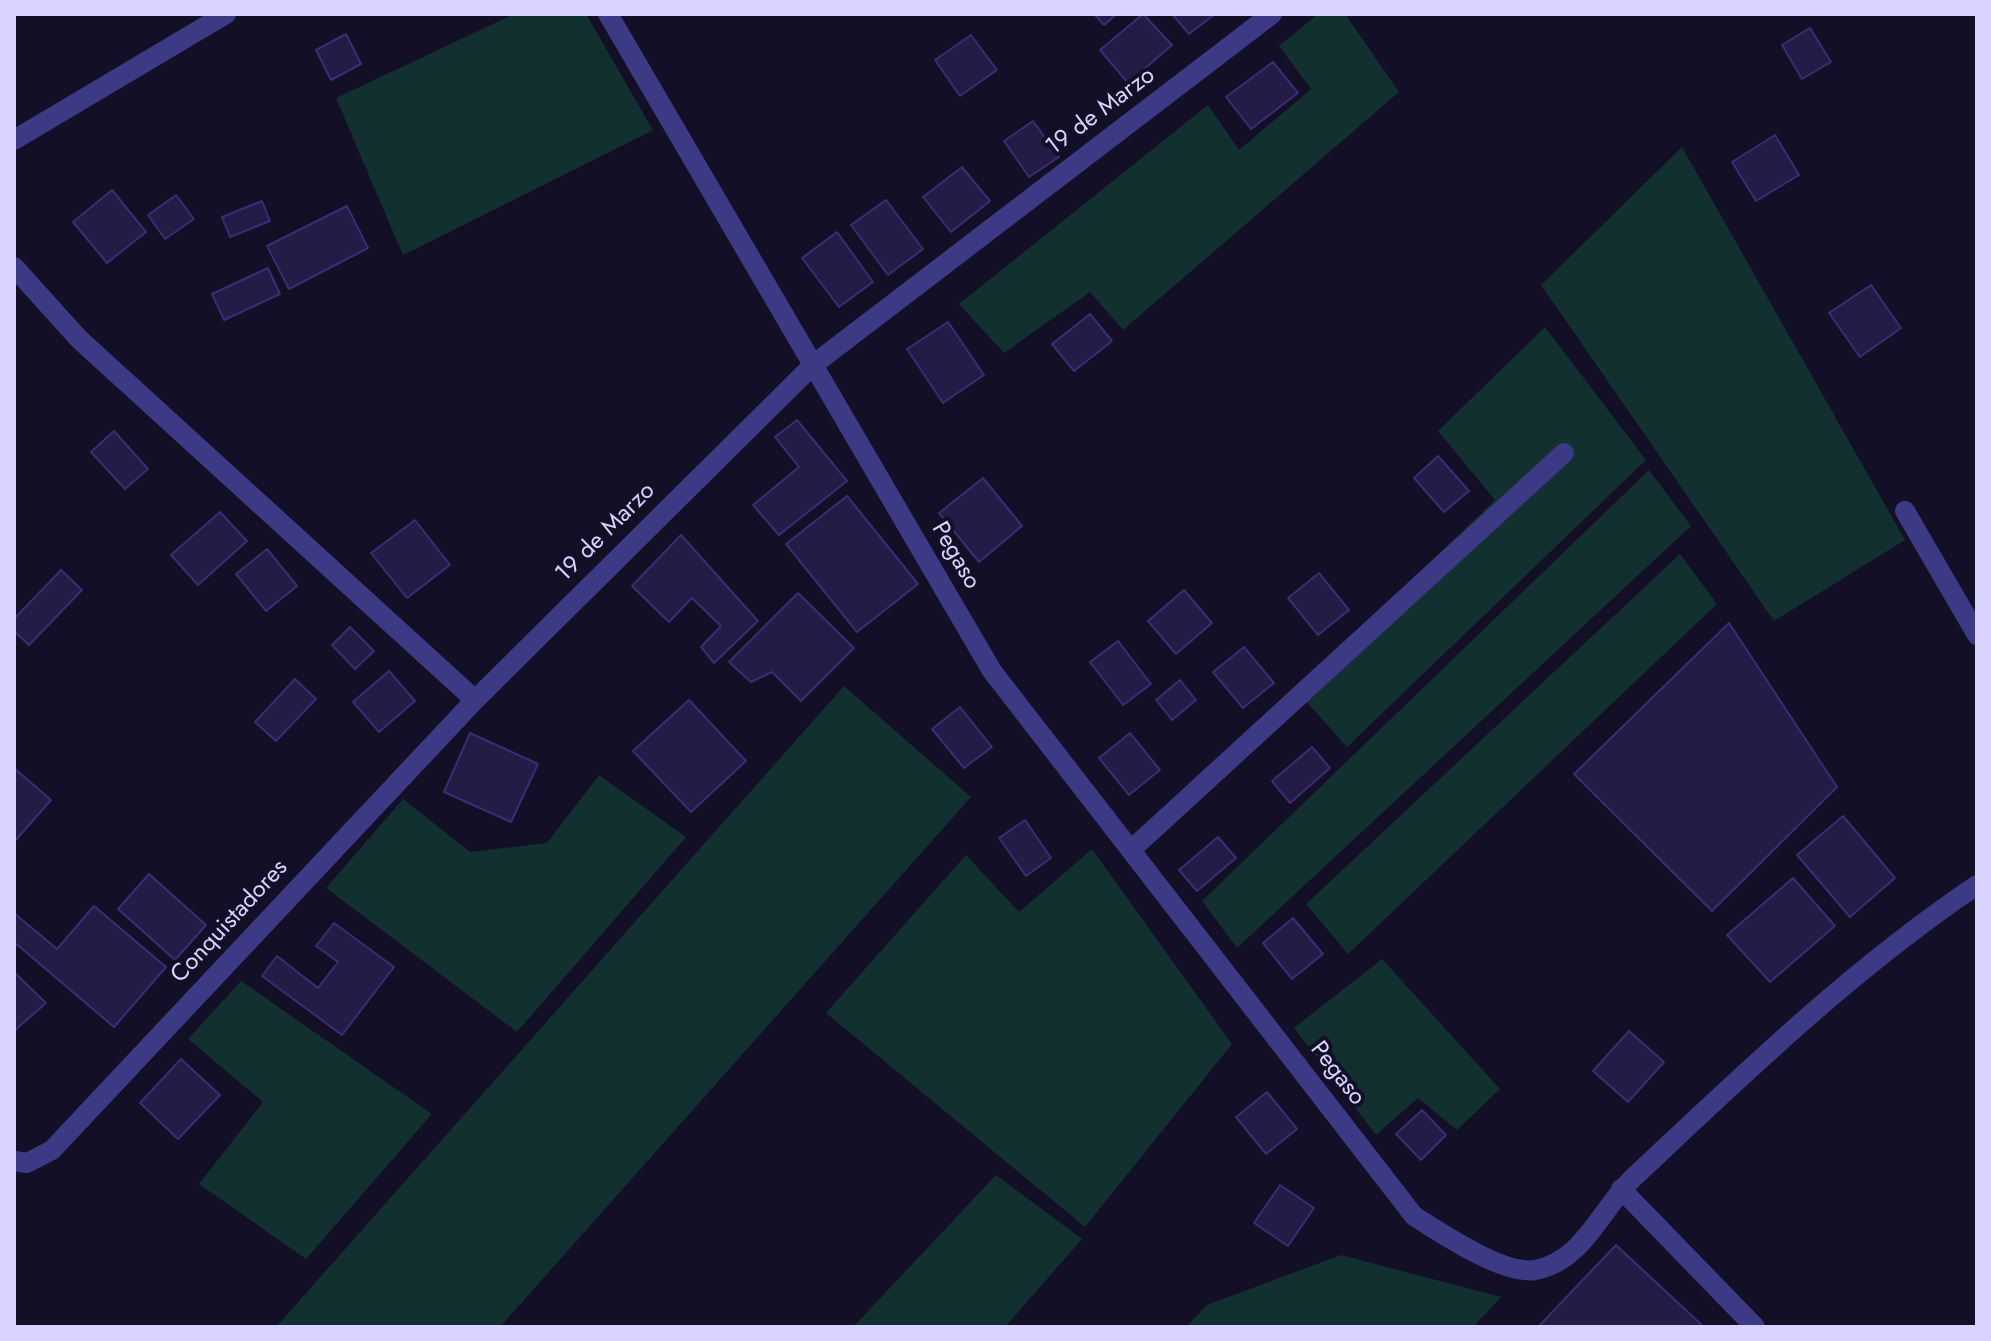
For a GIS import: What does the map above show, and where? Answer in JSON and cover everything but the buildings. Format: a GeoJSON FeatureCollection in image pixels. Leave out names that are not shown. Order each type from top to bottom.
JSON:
{"type":"FeatureCollection","features":[{"type":"Feature","properties":{"kind":"street"},"geometry":{"type":"LineString","coordinates":[[14,140],[226,14]]}},
{"type":"Feature","properties":{"kind":"street","name":"Pegaso"},"geometry":{"type":"LineString","coordinates":[[608,14],[992,671],[1414,1216],[1459,1243],[1506,1265],[1532,1271],[1557,1263],[1574,1252],[1621,1189],[1810,1012],[1977,885]]}},
{"type":"Feature","properties":{"kind":"street","name":"19 de Marzo"},"geometry":{"type":"LineString","coordinates":[[475,700],[813,365],[1272,14]]}},
{"type":"Feature","properties":{"kind":"street"},"geometry":{"type":"LineString","coordinates":[[14,267],[79,339],[475,700]]}},
{"type":"Feature","properties":{"kind":"street"},"geometry":{"type":"LineString","coordinates":[[1131,850],[1564,453]]}},
{"type":"Feature","properties":{"kind":"street"},"geometry":{"type":"LineString","coordinates":[[1905,511],[1977,635]]}},
{"type":"Feature","properties":{"kind":"street","name":"Conquistadores"},"geometry":{"type":"LineString","coordinates":[[14,1161],[27,1163],[52,1150],[475,700]]}},
{"type":"Feature","properties":{"kind":"street"},"geometry":{"type":"LineString","coordinates":[[1621,1189],[1755,1327]]}},
{"type":"Feature","properties":{"kind":"green space"},"geometry":{"type":"Polygon","coordinates":[[[514,14],[586,14],[653,130],[403,255],[336,98],[514,14]]]}},
{"type":"Feature","properties":{"kind":"green space"},"geometry":{"type":"Polygon","coordinates":[[[1318,14],[1345,14],[1399,92],[1123,330],[1090,292],[1004,353],[959,304],[1208,105],[1239,150],[1311,89],[1279,46],[1318,14]]]}},
{"type":"Feature","properties":{"kind":"green space"},"geometry":{"type":"Polygon","coordinates":[[[1682,147],[1905,540],[1774,621],[1541,285],[1682,147]]]}},
{"type":"Feature","properties":{"kind":"green space"},"geometry":{"type":"Polygon","coordinates":[[[1545,327],[1646,460],[1347,747],[1296,690],[1495,500],[1438,431],[1545,327]]]}},
{"type":"Feature","properties":{"kind":"green space"},"geometry":{"type":"Polygon","coordinates":[[[1649,470],[1691,526],[1237,948],[1202,901],[1649,470]]]}},
{"type":"Feature","properties":{"kind":"green space"},"geometry":{"type":"Polygon","coordinates":[[[1680,554],[1717,604],[1348,954],[1306,904],[1680,554]]]}},
{"type":"Feature","properties":{"kind":"green space"},"geometry":{"type":"Polygon","coordinates":[[[844,686],[971,797],[500,1327],[276,1327],[844,686]]]}},
{"type":"Feature","properties":{"kind":"green space"},"geometry":{"type":"Polygon","coordinates":[[[599,775],[686,837],[517,1032],[326,888],[403,799],[470,852],[547,843],[599,775]]]}},
{"type":"Feature","properties":{"kind":"green space"},"geometry":{"type":"Polygon","coordinates":[[[1092,849],[1232,1044],[1085,1227],[826,1013],[966,855],[1019,912],[1092,849]]]}},
{"type":"Feature","properties":{"kind":"green space"},"geometry":{"type":"Polygon","coordinates":[[[1382,959],[1500,1089],[1457,1130],[1418,1098],[1376,1135],[1294,1028],[1382,959]]]}},
{"type":"Feature","properties":{"kind":"green space"},"geometry":{"type":"Polygon","coordinates":[[[241,981],[432,1114],[306,1259],[199,1184],[263,1102],[188,1039],[241,981]]]}},
{"type":"Feature","properties":{"kind":"green space"},"geometry":{"type":"Polygon","coordinates":[[[996,1175],[1082,1239],[1005,1327],[853,1327],[996,1175]]]}},
{"type":"Feature","properties":{"kind":"green space"},"geometry":{"type":"Polygon","coordinates":[[[1341,1255],[1501,1297],[1473,1327],[1186,1327],[1207,1305],[1341,1255]]]}}]}
